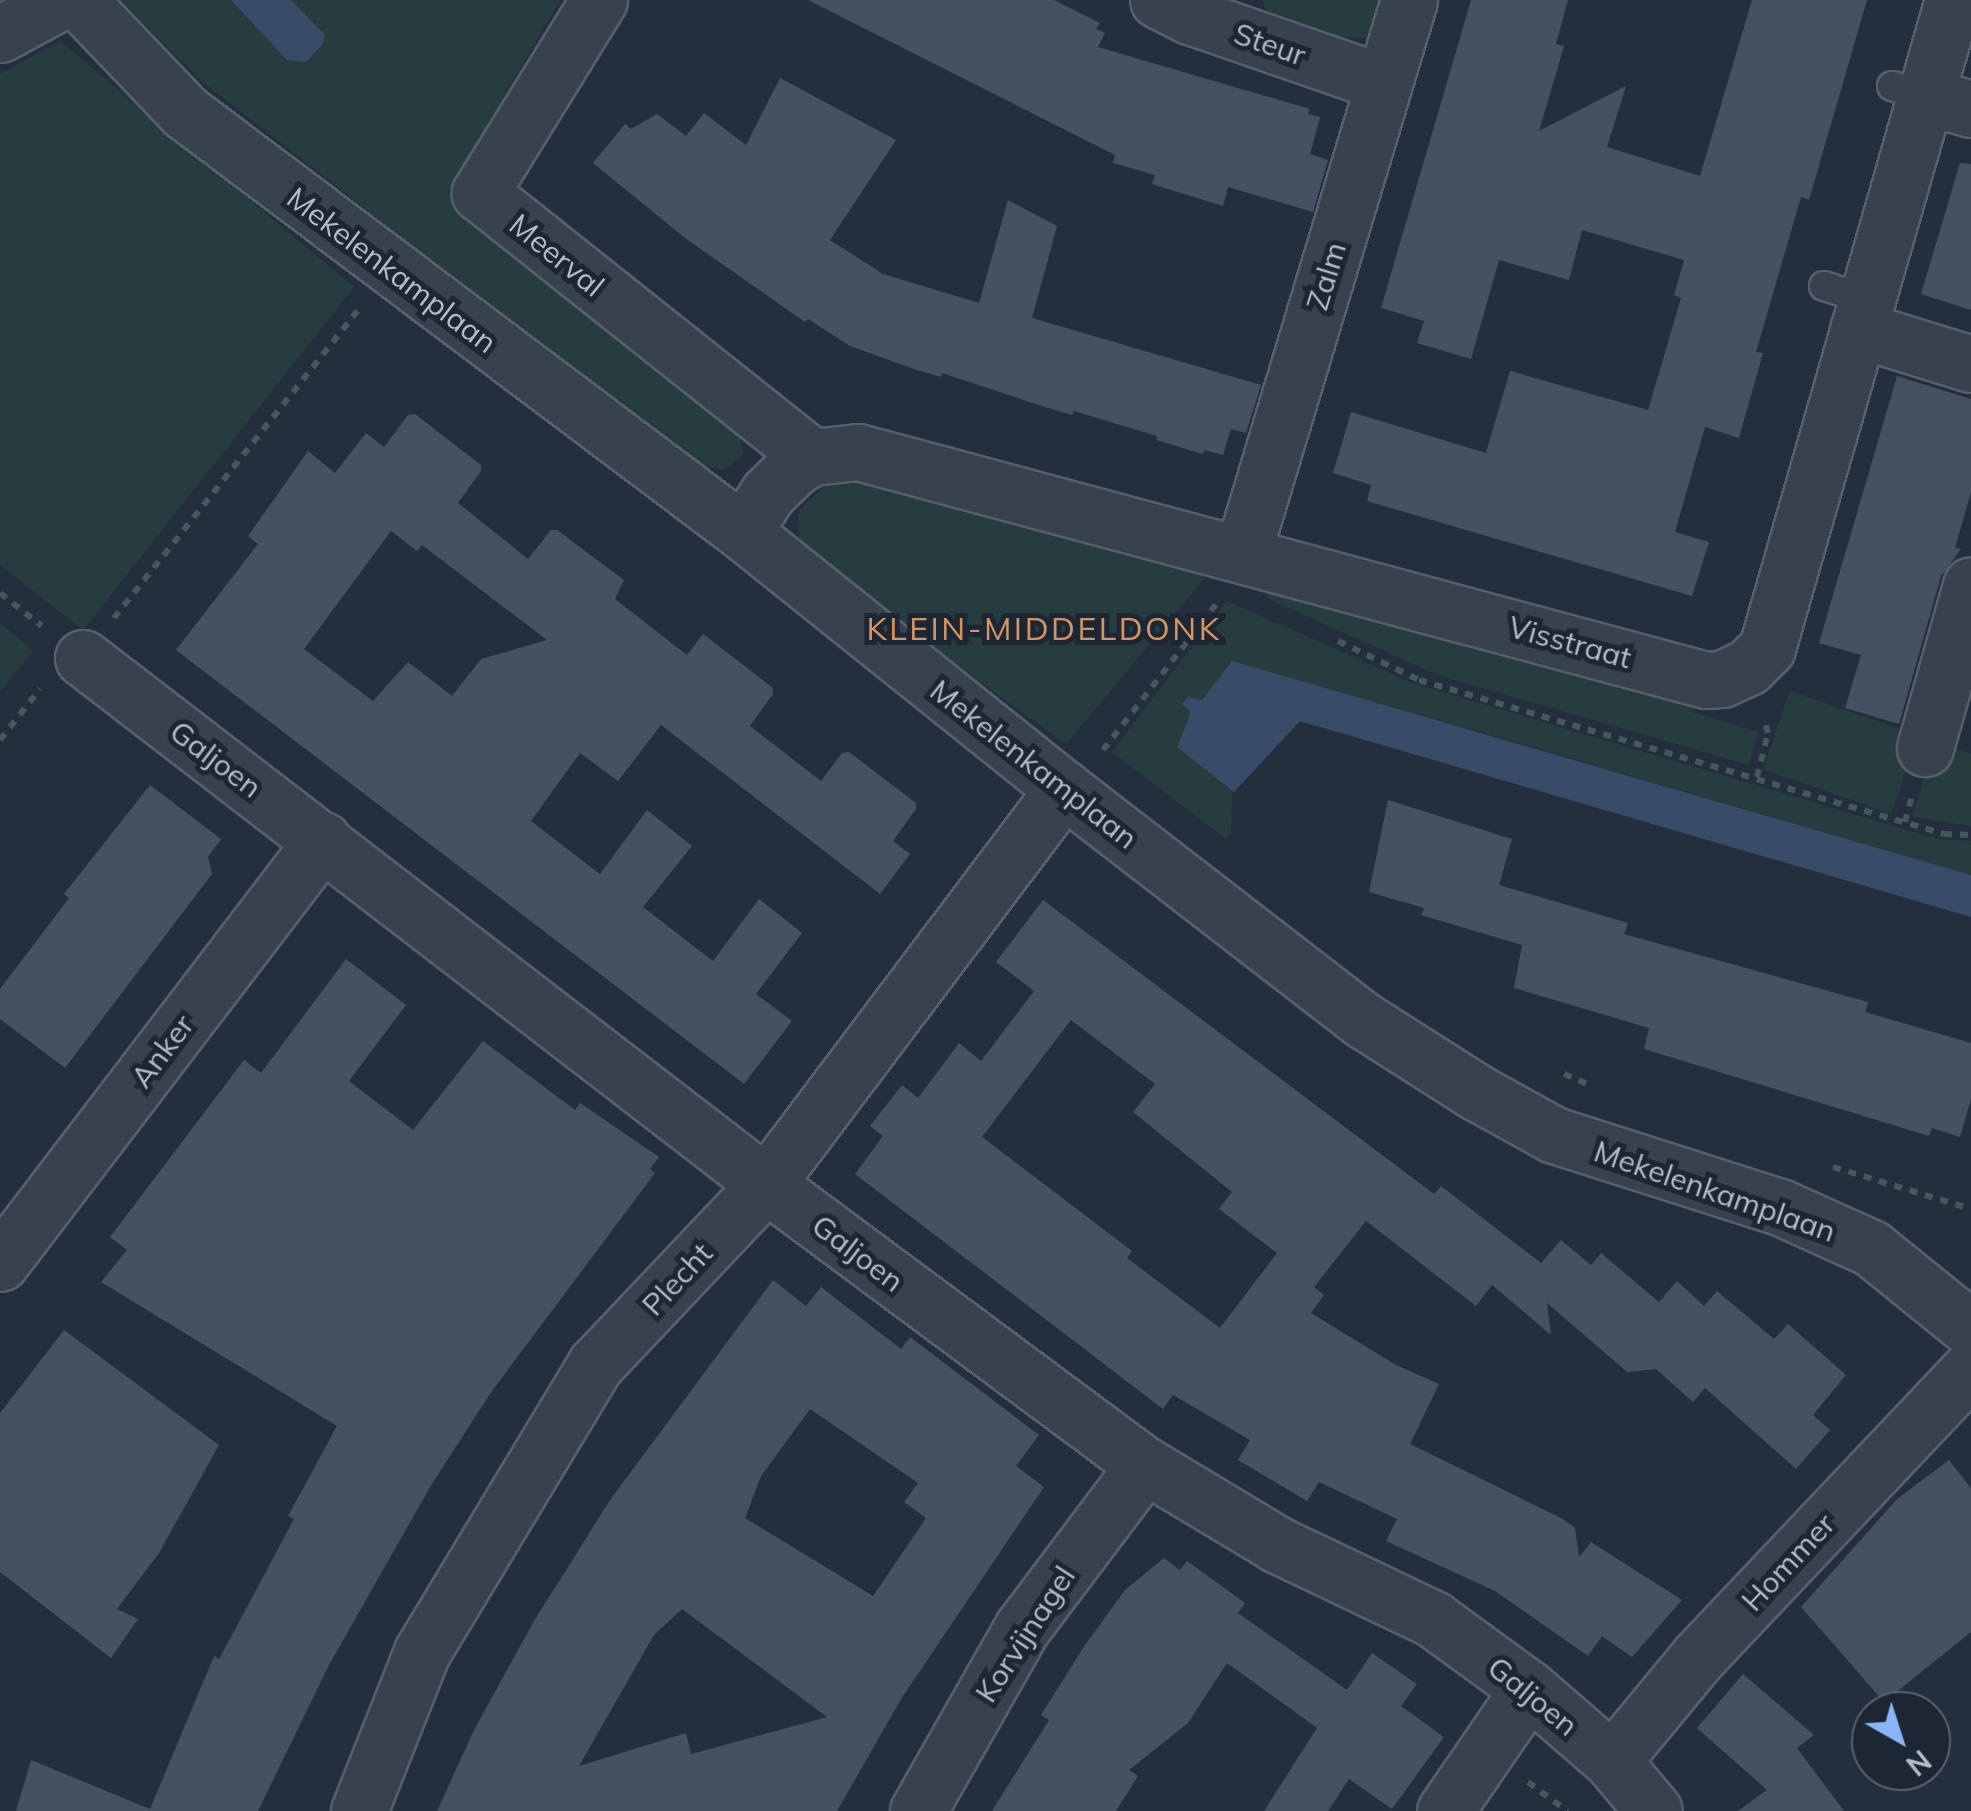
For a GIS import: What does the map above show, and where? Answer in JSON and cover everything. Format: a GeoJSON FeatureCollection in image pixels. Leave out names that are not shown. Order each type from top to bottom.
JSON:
{"type":"FeatureCollection","features":[{"type":"Feature","properties":{"kind":"street"},"geometry":{"type":"LineString","coordinates":[[0,34],[63,0]]}},
{"type":"Feature","properties":{"kind":"street","name":"Mekelenkamplaan"},"geometry":{"type":"LineString","coordinates":[[78,0],[185,112],[387,268],[743,532],[1083,761],[1363,1020],[1476,1092],[1554,1135],[1780,1207],[1870,1248],[1971,1329]]}},
{"type":"Feature","properties":{"kind":"street","name":"Meerval"},"geometry":{"type":"LineString","coordinates":[[599,0],[480,194],[812,457]]}},
{"type":"Feature","properties":{"kind":"street","name":"Zalm"},"geometry":{"type":"LineString","coordinates":[[1244,552],[1408,0]]}},
{"type":"Feature","properties":{"kind":"street","name":"Visstraat"},"geometry":{"type":"LineString","coordinates":[[812,457],[858,452],[1244,552],[1706,680],[1722,678],[1748,667],[1767,648],[1850,305],[1929,97],[1953,0]]}},
{"type":"Feature","properties":{"kind":"street","name":"Steur"},"geometry":{"type":"LineString","coordinates":[[1182,5],[1384,83]]}},
{"type":"Feature","properties":{"kind":"street"},"geometry":{"type":"LineString","coordinates":[[1850,305],[1971,364]]}},
{"type":"Feature","properties":{"kind":"street"},"geometry":{"type":"LineString","coordinates":[[743,532],[768,493],[812,457]]}},
{"type":"Feature","properties":{"kind":"street"},"geometry":{"type":"LineString","coordinates":[[1925,748],[1971,585]]}},
{"type":"Feature","properties":{"kind":"street","name":"Galjoen"},"geometry":{"type":"LineString","coordinates":[[65,669],[324,840],[766,1184],[1144,1466],[1278,1545],[1433,1619],[1529,1689],[1612,1761],[1654,1811]]}},
{"type":"Feature","properties":{"kind":"street","name":"Plecht"},"geometry":{"type":"LineString","coordinates":[[359,1811],[422,1652],[596,1364],[766,1184],[1083,761]]}},
{"type":"Feature","properties":{"kind":"street","name":"Anker"},"geometry":{"type":"LineString","coordinates":[[0,1263],[324,840]]}},
{"type":"Feature","properties":{"kind":"street","name":"Hommer"},"geometry":{"type":"LineString","coordinates":[[1612,1761],[1698,1657],[1971,1368]]}},
{"type":"Feature","properties":{"kind":"street","name":"Korvijnagel"},"geometry":{"type":"LineString","coordinates":[[918,1811],[1022,1628],[1144,1466]]}},
{"type":"Feature","properties":{"kind":"street"},"geometry":{"type":"LineString","coordinates":[[1445,1811],[1529,1689]]}},
{"type":"Feature","properties":{"kind":"path"},"geometry":{"type":"LineString","coordinates":[[0,740],[65,669],[387,268]]}},
{"type":"Feature","properties":{"kind":"path"},"geometry":{"type":"LineString","coordinates":[[1083,761],[1228,589],[1244,552]]}},
{"type":"Feature","properties":{"kind":"path"},"geometry":{"type":"LineString","coordinates":[[1332,639],[1420,680],[1944,834],[1971,835]]}},
{"type":"Feature","properties":{"kind":"path"},"geometry":{"type":"LineString","coordinates":[[1757,777],[1768,733]]}},
{"type":"Feature","properties":{"kind":"path"},"geometry":{"type":"LineString","coordinates":[[1083,761],[1115,765]]}},
{"type":"Feature","properties":{"kind":"path"},"geometry":{"type":"LineString","coordinates":[[1553,1069],[1603,1091]]}},
{"type":"Feature","properties":{"kind":"path"},"geometry":{"type":"LineString","coordinates":[[1820,1163],[1971,1208]]}},
{"type":"Feature","properties":{"kind":"green space"},"geometry":{"type":"Polygon","coordinates":[[[120,0],[560,0],[448,192],[735,418],[744,454],[724,470],[688,461],[204,83],[120,0]]]}},
{"type":"Feature","properties":{"kind":"green space"},"geometry":{"type":"Polygon","coordinates":[[[1262,0],[1396,0],[1371,38],[1337,37],[1268,11],[1262,0]]]}},
{"type":"Feature","properties":{"kind":"green space"},"geometry":{"type":"Polygon","coordinates":[[[60,41],[354,287],[83,630],[0,565],[0,74],[60,41]]]}},
{"type":"Feature","properties":{"kind":"green space"},"geometry":{"type":"Polygon","coordinates":[[[829,482],[890,482],[1208,574],[1066,744],[800,551],[798,511],[829,482]]]}},
{"type":"Feature","properties":{"kind":"green space"},"geometry":{"type":"Polygon","coordinates":[[[1257,576],[1693,702],[1692,712],[1758,732],[1749,765],[1437,675],[1269,599],[1257,576]]]}},
{"type":"Feature","properties":{"kind":"green space"},"geometry":{"type":"Polygon","coordinates":[[[1227,601],[1412,683],[1937,839],[1971,841],[1971,875],[1471,729],[1300,721],[1385,745],[1236,705],[1231,831],[1226,839],[1112,752],[1227,601]]]}},
{"type":"Feature","properties":{"kind":"green space"},"geometry":{"type":"Polygon","coordinates":[[[0,623],[33,650],[0,692],[0,623]]]}},
{"type":"Feature","properties":{"kind":"green space"},"geometry":{"type":"Polygon","coordinates":[[[1790,691],[1919,735],[1892,814],[1763,769],[1790,691]]]}},
{"type":"Feature","properties":{"kind":"green space"},"geometry":{"type":"Polygon","coordinates":[[[1935,742],[1971,754],[1971,826],[1912,817],[1935,742]]]}},
{"type":"Feature","properties":{"kind":"water"},"geometry":{"type":"Polygon","coordinates":[[[231,0],[291,0],[325,35],[322,45],[306,62],[287,60],[231,0]]]}},
{"type":"Feature","properties":{"kind":"water"},"geometry":{"type":"Polygon","coordinates":[[[1232,661],[1971,875],[1971,917],[1300,721],[1234,792],[1177,747],[1190,711],[1182,704],[1188,697],[1202,700],[1232,661]]]}},
{"type":"Feature","properties":{"kind":"building"},"geometry":{"type":"Polygon","coordinates":[[[808,0],[1054,0],[1100,23],[1096,29],[1105,33],[1098,47],[1310,109],[1308,114],[1320,117],[1310,154],[1328,160],[1313,212],[1228,187],[1223,206],[1152,184],[1155,175],[1113,163],[1115,155],[808,0]]]}},
{"type":"Feature","properties":{"kind":"building"},"geometry":{"type":"Polygon","coordinates":[[[1471,0],[1568,0],[1556,44],[1564,46],[1539,131],[1626,86],[1607,147],[1700,176],[1752,0],[1867,0],[1809,200],[1801,197],[1756,352],[1763,353],[1739,438],[1705,427],[1675,532],[1709,542],[1692,596],[1367,501],[1371,485],[1333,473],[1351,412],[1486,453],[1510,371],[1648,410],[1681,298],[1674,295],[1684,260],[1582,230],[1569,280],[1499,260],[1471,359],[1417,343],[1424,321],[1381,308],[1471,0]]]}},
{"type":"Feature","properties":{"kind":"building"},"geometry":{"type":"Polygon","coordinates":[[[780,78],[896,140],[830,240],[883,274],[979,303],[1008,200],[1057,226],[1032,318],[1261,385],[1246,433],[1231,429],[1223,455],[1204,450],[1203,454],[1156,440],[1157,436],[1074,411],[1072,415],[1048,408],[942,373],[941,377],[917,370],[850,346],[808,319],[805,322],[685,238],[593,163],[625,124],[631,129],[657,114],[686,136],[704,113],[746,145],[780,78]]]}},
{"type":"Feature","properties":{"kind":"building"},"geometry":{"type":"Polygon","coordinates":[[[1960,163],[1971,164],[1971,310],[1921,294],[1960,163]]]}},
{"type":"Feature","properties":{"kind":"building"},"geometry":{"type":"Polygon","coordinates":[[[1897,376],[1971,399],[1971,492],[1955,548],[1961,549],[1941,576],[1899,724],[1845,708],[1861,655],[1819,643],[1897,376]]]}},
{"type":"Feature","properties":{"kind":"building"},"geometry":{"type":"Polygon","coordinates":[[[415,414],[481,465],[481,471],[458,503],[528,559],[551,530],[557,530],[624,580],[615,599],[687,655],[703,634],[773,688],[773,694],[750,726],[821,781],[842,753],[849,752],[916,803],[916,809],[893,841],[910,854],[880,894],[661,725],[618,781],[580,753],[531,821],[600,874],[647,810],[692,846],[643,907],[713,961],[759,899],[802,933],[756,994],[792,1021],[744,1084],[176,650],[258,544],[248,536],[308,451],[335,473],[366,433],[384,447],[408,415],[415,414]],[[391,531],[304,649],[373,701],[408,662],[452,696],[481,659],[547,640],[422,545],[417,551],[391,531]]]}},
{"type":"Feature","properties":{"kind":"building"},"geometry":{"type":"Polygon","coordinates":[[[150,785],[221,839],[208,857],[212,874],[65,1068],[0,1019],[0,989],[69,898],[64,894],[150,785]]]}},
{"type":"Feature","properties":{"kind":"building"},"geometry":{"type":"Polygon","coordinates":[[[1388,800],[1512,839],[1499,885],[1628,923],[1624,934],[1868,1002],[1865,1012],[1971,1043],[1971,1099],[1960,1137],[1932,1128],[1929,1136],[1644,1049],[1649,1028],[1514,988],[1522,945],[1421,915],[1424,908],[1369,892],[1388,800]]]}},
{"type":"Feature","properties":{"kind":"building"},"geometry":{"type":"Polygon","coordinates":[[[1043,900],[1434,1194],[1441,1186],[1541,1263],[1561,1240],[1591,1265],[1601,1253],[1659,1302],[1677,1281],[1704,1306],[1717,1291],[1774,1339],[1788,1324],[1846,1375],[1813,1415],[1830,1430],[1796,1469],[1705,1388],[1693,1402],[1656,1369],[1627,1372],[1547,1303],[1551,1335],[1492,1285],[1476,1306],[1366,1221],[1314,1287],[1324,1295],[1311,1313],[1396,1365],[1439,1384],[1410,1444],[1563,1519],[1575,1528],[1579,1557],[1591,1542],[1682,1600],[1632,1657],[1602,1636],[1588,1656],[1495,1591],[1386,1541],[1397,1519],[1319,1482],[1307,1501],[1238,1460],[1250,1440],[1173,1395],[1163,1409],[855,1174],[883,1136],[870,1126],[902,1085],[918,1098],[959,1043],[981,1061],[1034,991],[996,962],[1043,900]],[[1071,1020],[982,1137],[1132,1251],[1127,1258],[1220,1328],[1277,1253],[1219,1209],[1232,1192],[1133,1112],[1155,1084],[1071,1020]]]}},
{"type":"Feature","properties":{"kind":"building"},"geometry":{"type":"Polygon","coordinates":[[[346,959],[406,1005],[349,1081],[413,1130],[483,1041],[575,1110],[580,1103],[659,1157],[650,1169],[655,1173],[492,1391],[433,1482],[329,1665],[258,1811],[16,1811],[31,1760],[150,1809],[214,1656],[219,1659],[246,1609],[294,1519],[288,1516],[337,1426],[101,1282],[127,1250],[110,1237],[244,1060],[261,1073],[346,959]]]}},
{"type":"Feature","properties":{"kind":"building"},"geometry":{"type":"Polygon","coordinates":[[[773,1280],[806,1306],[821,1287],[901,1349],[910,1337],[1039,1435],[1016,1466],[1044,1487],[903,1696],[837,1811],[437,1811],[474,1730],[534,1621],[610,1500],[773,1280]],[[810,1409],[761,1476],[745,1518],[873,1596],[926,1518],[904,1502],[918,1483],[810,1409]],[[682,1609],[654,1635],[579,1766],[686,1733],[691,1754],[827,1717],[682,1609]]]}},
{"type":"Feature","properties":{"kind":"building"},"geometry":{"type":"Polygon","coordinates":[[[64,1330],[219,1445],[159,1553],[117,1609],[138,1619],[111,1658],[0,1572],[0,1413],[64,1330]]]}},
{"type":"Feature","properties":{"kind":"building"},"geometry":{"type":"Polygon","coordinates":[[[1949,1460],[1971,1488],[1971,1632],[1898,1691],[1874,1691],[1801,1607],[1897,1499],[1949,1460]]]}},
{"type":"Feature","properties":{"kind":"building"},"geometry":{"type":"Polygon","coordinates":[[[1164,1558],[1180,1570],[1187,1561],[1245,1603],[1238,1613],[1347,1690],[1372,1653],[1417,1684],[1401,1706],[1444,1737],[1392,1809],[1349,1779],[1328,1811],[1264,1811],[1317,1728],[1227,1663],[1188,1723],[1129,1770],[1138,1776],[1116,1811],[992,1811],[1049,1720],[1041,1715],[1085,1645],[1125,1590],[1164,1558]]]}},
{"type":"Feature","properties":{"kind":"building"},"geometry":{"type":"Polygon","coordinates":[[[1743,1674],[1814,1735],[1797,1748],[1844,1811],[1738,1811],[1767,1790],[1697,1728],[1743,1674]]]}},
{"type":"Feature","properties":{"kind":"district","name":"KLEIN-MIDDELDONK"},"geometry":{"type":"Point","coordinates":[1044,628]}}]}
